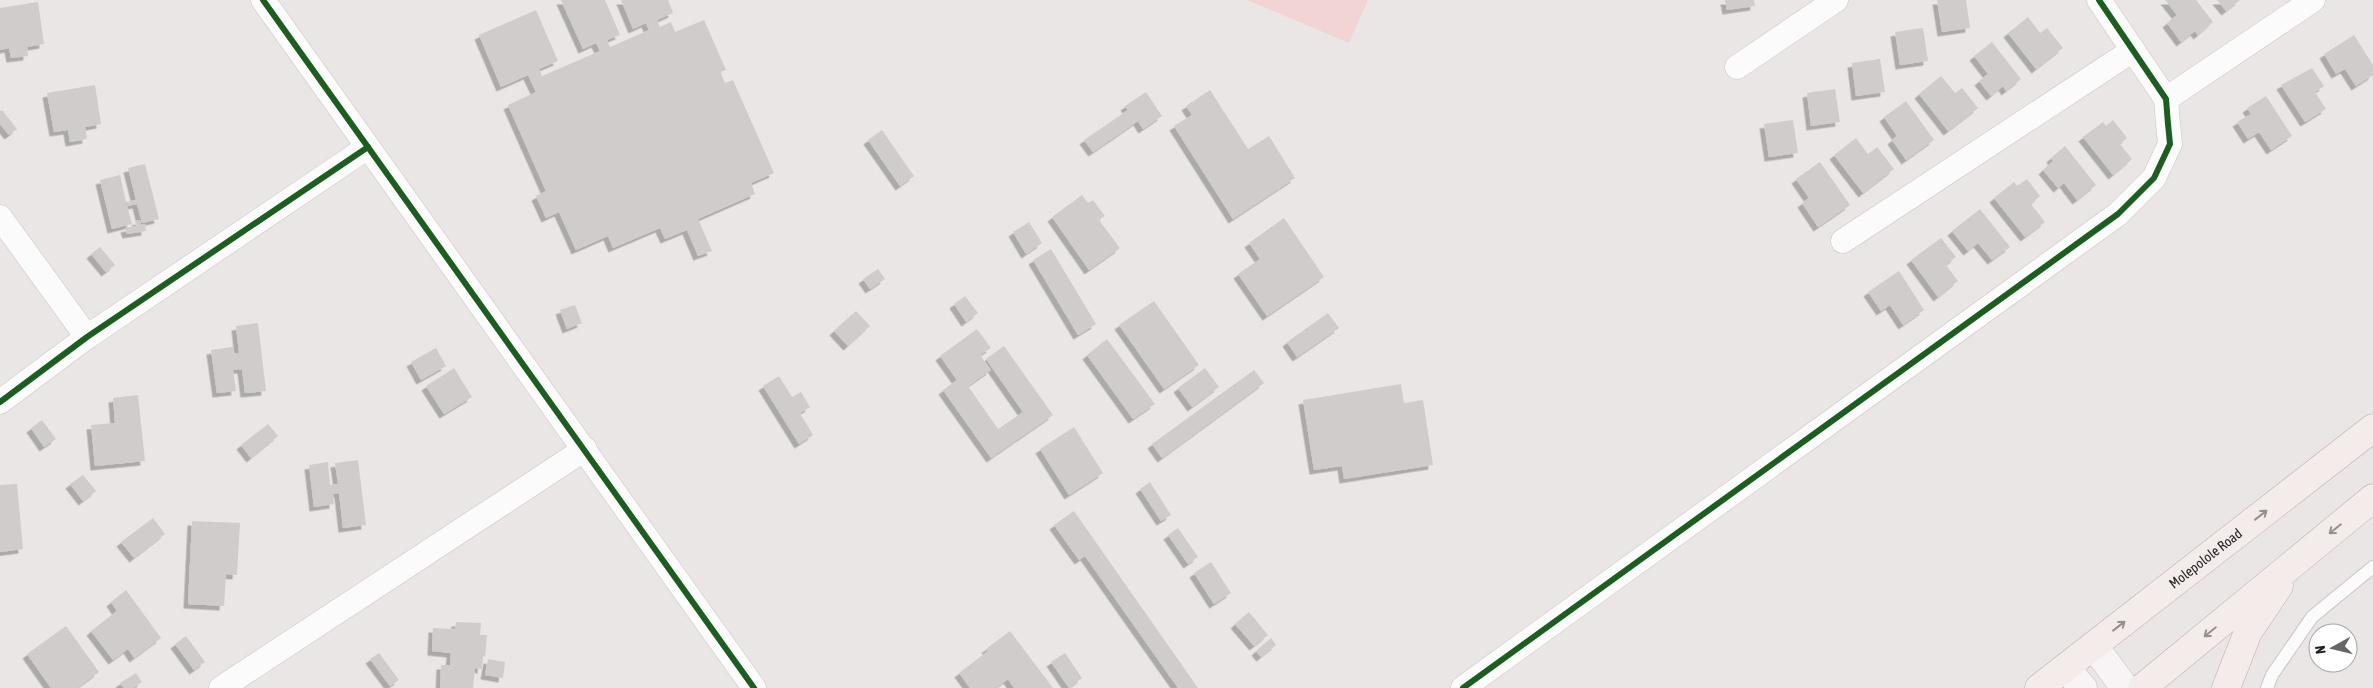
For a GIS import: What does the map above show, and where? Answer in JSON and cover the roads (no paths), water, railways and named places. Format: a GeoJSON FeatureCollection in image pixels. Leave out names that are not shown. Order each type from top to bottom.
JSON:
{"type":"FeatureCollection","features":[{"type":"Feature","properties":{"kind":"main road","name":"Molepolole Road"},"geometry":{"type":"LineString","coordinates":[[2039,688],[2074,678],[2094,646],[2373,428]]}},
{"type":"Feature","properties":{"kind":"main road"},"geometry":{"type":"LineString","coordinates":[[2142,688],[2373,498]]}},
{"type":"Feature","properties":{"kind":"main road"},"geometry":{"type":"LineString","coordinates":[[2226,688],[2248,632],[2295,562]]}},
{"type":"Feature","properties":{"kind":"street"},"geometry":{"type":"LineString","coordinates":[[263,0],[754,688]]}},
{"type":"Feature","properties":{"kind":"street"},"geometry":{"type":"LineString","coordinates":[[1737,67],[1836,0]]}},
{"type":"Feature","properties":{"kind":"street"},"geometry":{"type":"LineString","coordinates":[[1463,688],[2118,214],[2154,178],[2170,144],[2166,99],[2099,0]]}},
{"type":"Feature","properties":{"kind":"street"},"geometry":{"type":"LineString","coordinates":[[2166,99],[2313,0]]}},
{"type":"Feature","properties":{"kind":"street"},"geometry":{"type":"LineString","coordinates":[[1843,241],[2133,50]]}},
{"type":"Feature","properties":{"kind":"street"},"geometry":{"type":"LineString","coordinates":[[0,402],[87,337],[368,147]]}},
{"type":"Feature","properties":{"kind":"street"},"geometry":{"type":"LineString","coordinates":[[0,217],[87,337]]}},
{"type":"Feature","properties":{"kind":"street"},"geometry":{"type":"LineString","coordinates":[[221,688],[585,450]]}},
{"type":"Feature","properties":{"kind":"street"},"geometry":{"type":"LineString","coordinates":[[2094,646],[2125,688]]}},
{"type":"Feature","properties":{"kind":"lane"},"geometry":{"type":"LineString","coordinates":[[2267,688],[2272,675],[2312,617],[2373,566]]}}]}
